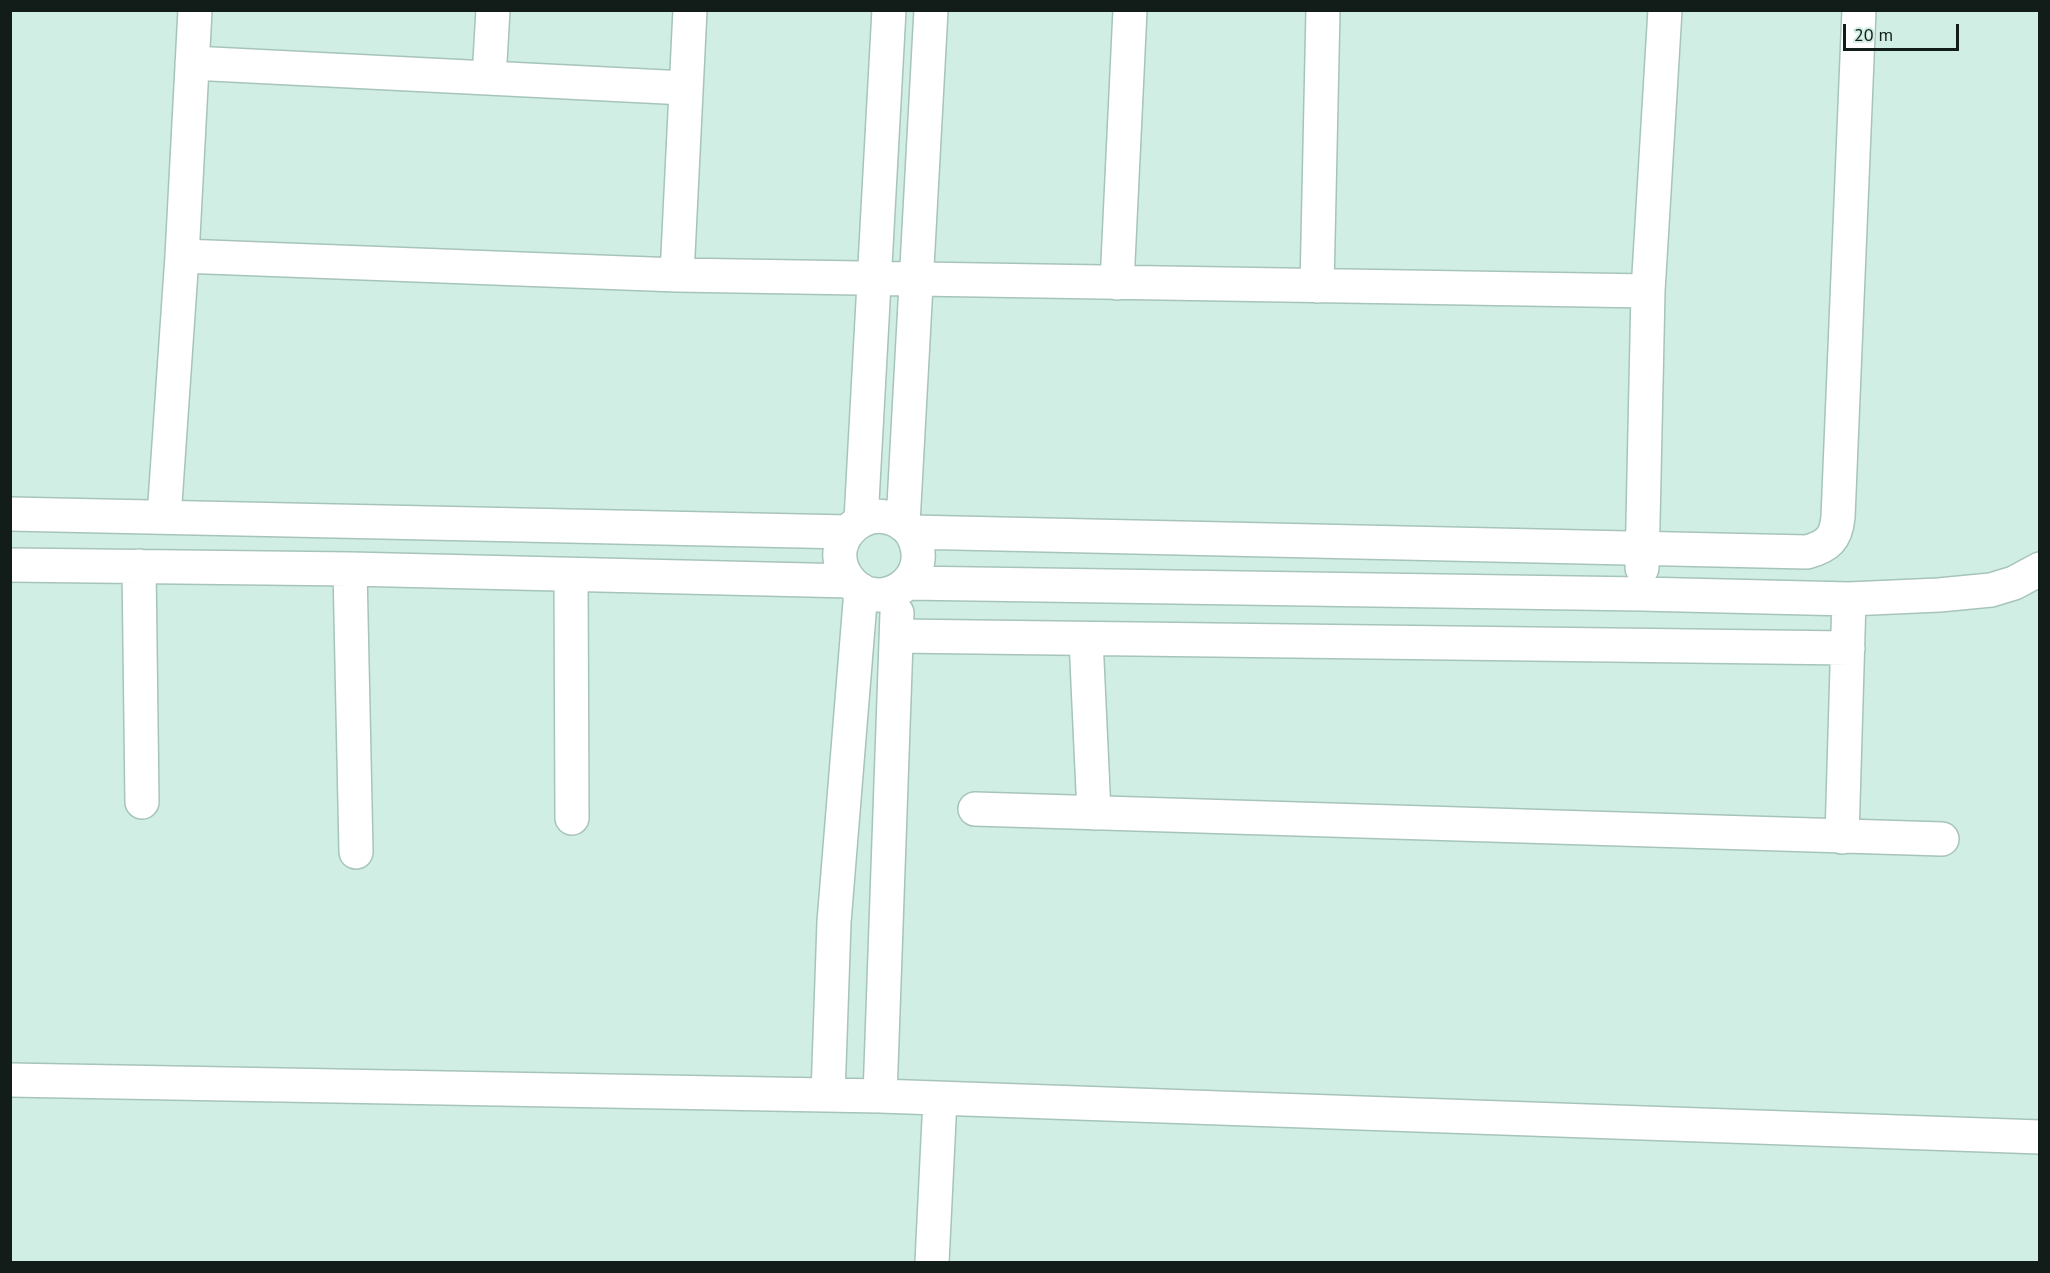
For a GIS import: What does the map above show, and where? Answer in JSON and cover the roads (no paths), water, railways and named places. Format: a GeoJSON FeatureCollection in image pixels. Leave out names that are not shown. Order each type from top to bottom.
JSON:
{"type":"FeatureCollection","features":[{"type":"Feature","properties":{"kind":"street"},"geometry":{"type":"LineString","coordinates":[[164,517],[182,256],[195,10]]}},
{"type":"Feature","properties":{"kind":"street"},"geometry":{"type":"LineString","coordinates":[[489,78],[493,10]]}},
{"type":"Feature","properties":{"kind":"street"},"geometry":{"type":"LineString","coordinates":[[676,275],[690,10]]}},
{"type":"Feature","properties":{"kind":"street"},"geometry":{"type":"LineString","coordinates":[[828,1095],[834,922],[855,585],[842,566],[840,557],[841,548],[854,526],[874,277],[889,10]]}},
{"type":"Feature","properties":{"kind":"street"},"geometry":{"type":"LineString","coordinates":[[907,527],[915,280],[931,10]]}},
{"type":"Feature","properties":{"kind":"street"},"geometry":{"type":"LineString","coordinates":[[1117,283],[1130,10]]}},
{"type":"Feature","properties":{"kind":"street"},"geometry":{"type":"LineString","coordinates":[[1317,286],[1323,10]]}},
{"type":"Feature","properties":{"kind":"street"},"geometry":{"type":"LineString","coordinates":[[1641,594],[1648,291],[1665,10]]}},
{"type":"Feature","properties":{"kind":"street"},"geometry":{"type":"LineString","coordinates":[[907,527],[1807,552],[1821,548],[1837,532],[1859,10]]}},
{"type":"Feature","properties":{"kind":"street"},"geometry":{"type":"LineString","coordinates":[[192,63],[685,88]]}},
{"type":"Feature","properties":{"kind":"street"},"geometry":{"type":"LineString","coordinates":[[182,256],[676,275],[1648,291]]}},
{"type":"Feature","properties":{"kind":"street"},"geometry":{"type":"LineString","coordinates":[[10,514],[854,526],[878,516],[895,519],[907,527],[916,540],[919,558],[917,568],[902,587],[897,636],[880,1096]]}},
{"type":"Feature","properties":{"kind":"street"},"geometry":{"type":"LineString","coordinates":[[10,565],[571,574],[855,585],[879,594],[902,587],[1641,594],[1849,599],[1991,590],[2014,583],[2040,569]]}},
{"type":"Feature","properties":{"kind":"street"},"geometry":{"type":"LineString","coordinates":[[139,566],[142,802]]}},
{"type":"Feature","properties":{"kind":"street"},"geometry":{"type":"LineString","coordinates":[[350,569],[356,852]]}},
{"type":"Feature","properties":{"kind":"street"},"geometry":{"type":"LineString","coordinates":[[571,574],[572,818]]}},
{"type":"Feature","properties":{"kind":"street"},"geometry":{"type":"LineString","coordinates":[[1842,837],[1849,599]]}},
{"type":"Feature","properties":{"kind":"street"},"geometry":{"type":"LineString","coordinates":[[897,636],[1848,648]]}},
{"type":"Feature","properties":{"kind":"street"},"geometry":{"type":"LineString","coordinates":[[1086,639],[1094,813]]}},
{"type":"Feature","properties":{"kind":"street"},"geometry":{"type":"LineString","coordinates":[[975,809],[1941,839]]}},
{"type":"Feature","properties":{"kind":"street"},"geometry":{"type":"LineString","coordinates":[[10,1080],[880,1096],[2040,1137]]}},
{"type":"Feature","properties":{"kind":"street"},"geometry":{"type":"LineString","coordinates":[[932,1263],[940,1099]]}}]}
